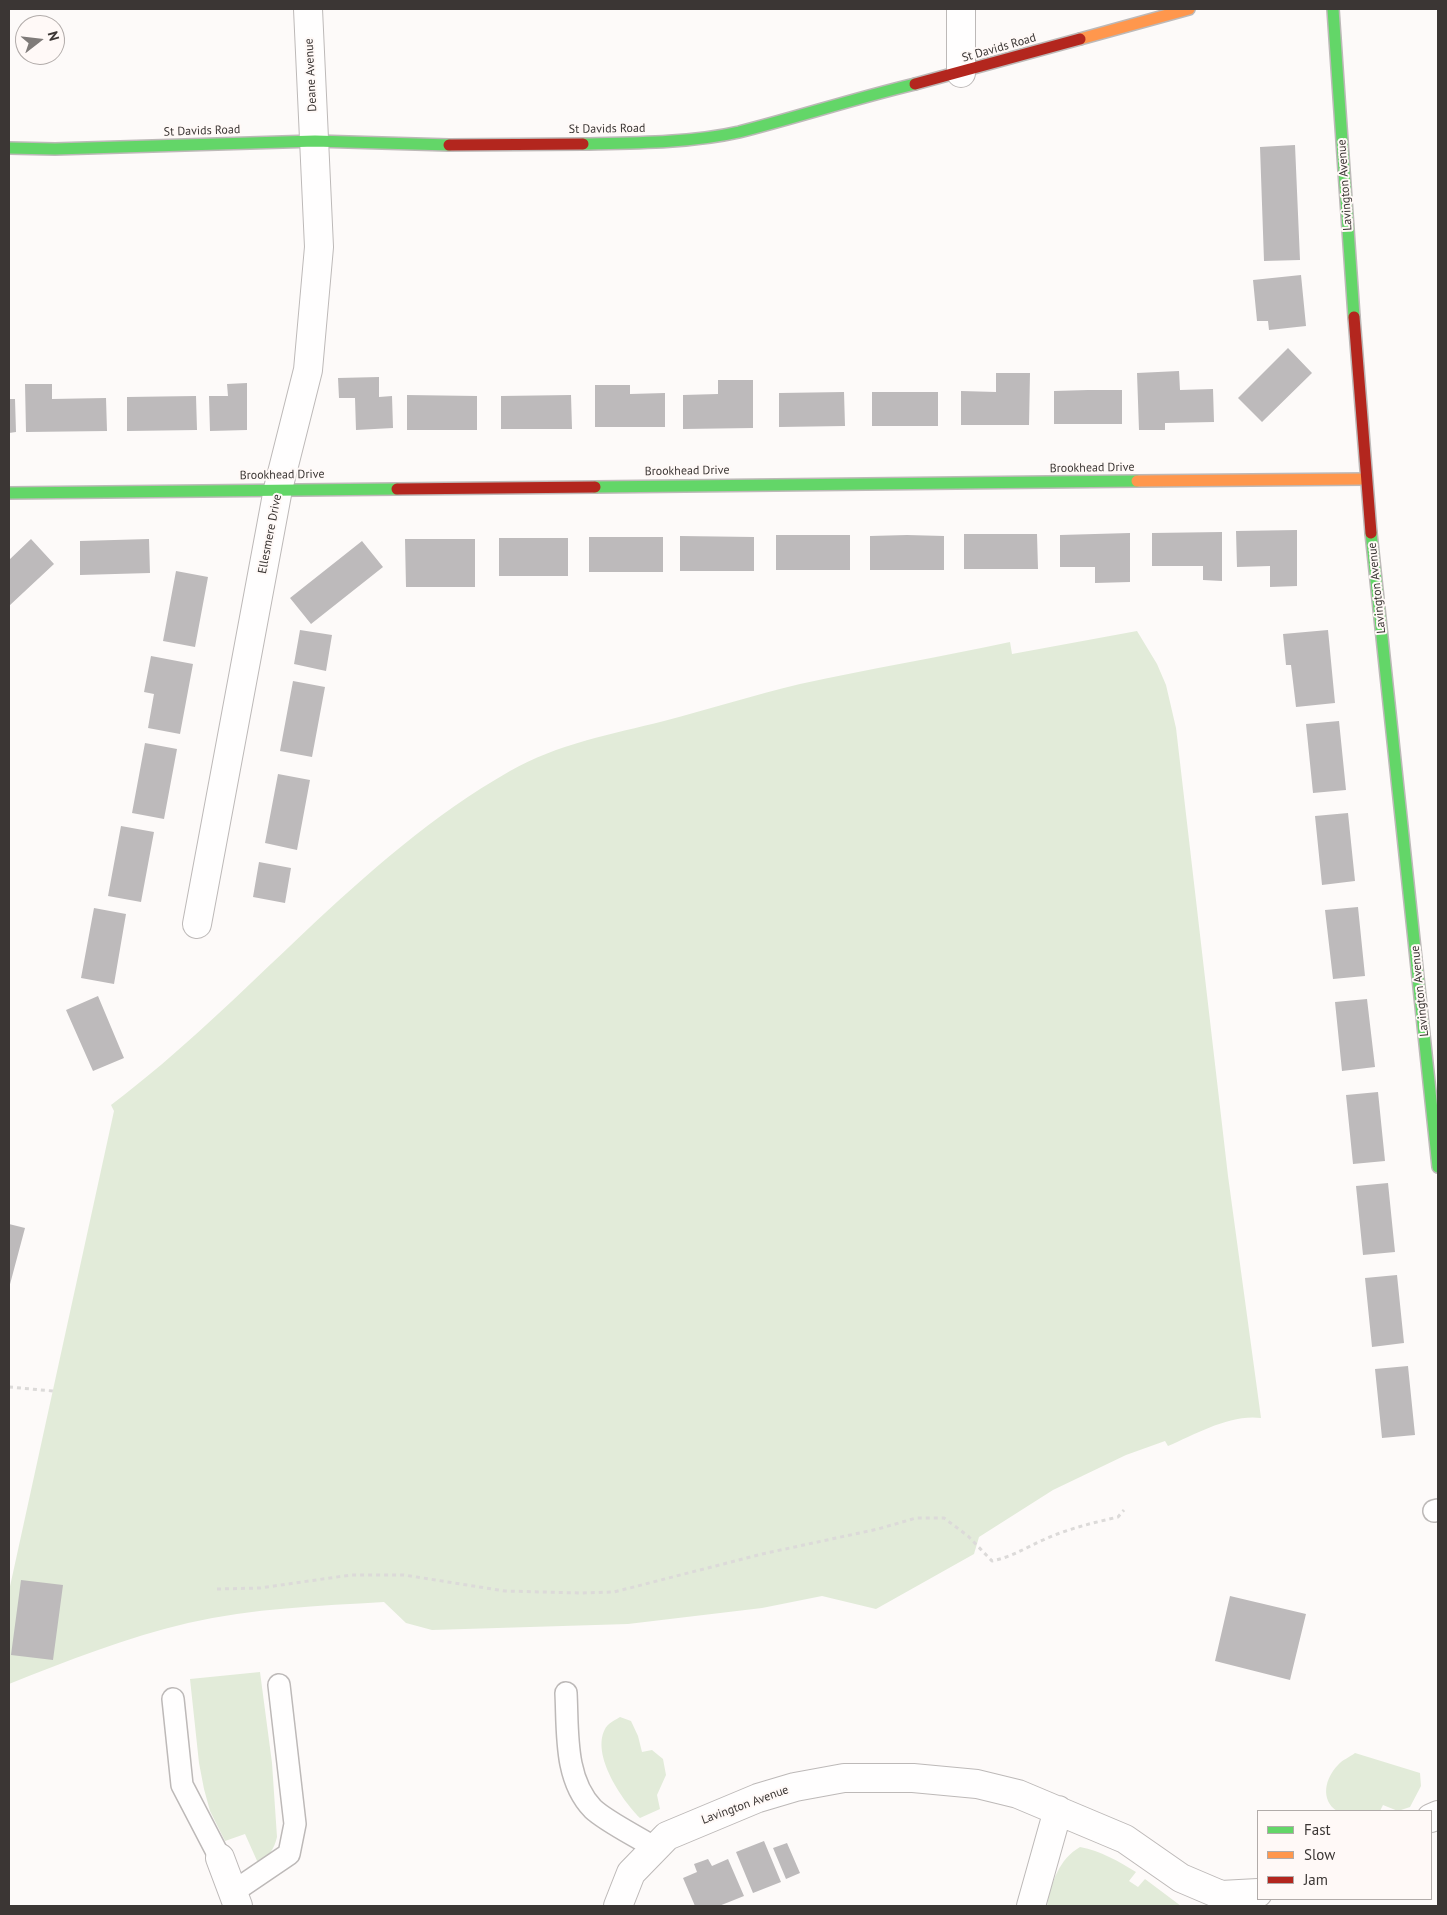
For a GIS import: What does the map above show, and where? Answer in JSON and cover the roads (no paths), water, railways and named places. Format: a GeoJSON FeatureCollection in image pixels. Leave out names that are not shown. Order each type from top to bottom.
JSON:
{"type":"FeatureCollection","features":[{"type":"Feature","properties":{"kind":"street","name":"Deane Avenue"},"geometry":{"type":"LineString","coordinates":[[308,9],[315,141]]}},
{"type":"Feature","properties":{"kind":"street"},"geometry":{"type":"LineString","coordinates":[[960,9],[961,73]]}},
{"type":"Feature","properties":{"kind":"street","name":"St Davids Road"},"geometry":{"type":"LineString","coordinates":[[9,148],[55,149],[315,141],[493,146],[654,142],[737,132],[849,100],[961,73],[1189,9]]}},
{"type":"Feature","properties":{"kind":"street","name":"Lavington Avenue"},"geometry":{"type":"LineString","coordinates":[[1333,9],[1365,479],[1438,1166]]}},
{"type":"Feature","properties":{"kind":"street","name":"Ellesmere Drive"},"geometry":{"type":"LineString","coordinates":[[197,924],[278,489],[308,370],[318,247],[315,141]]}},
{"type":"Feature","properties":{"kind":"street","name":"Brookhead Drive"},"geometry":{"type":"LineString","coordinates":[[9,493],[1365,479]]}},
{"type":"Feature","properties":{"kind":"street","name":"Lavington Avenue"},"geometry":{"type":"LineString","coordinates":[[618,1906],[631,1873],[667,1836],[758,1798],[844,1778],[913,1778],[977,1784],[1018,1794],[1125,1839],[1181,1878],[1221,1895],[1257,1893]]}},
{"type":"Feature","properties":{"kind":"street"},"geometry":{"type":"LineString","coordinates":[[1031,1906],[1058,1810]]}},
{"type":"Feature","properties":{"kind":"street"},"geometry":{"type":"LineString","coordinates":[[220,1858],[235,1899]]}},
{"type":"Feature","properties":{"kind":"lane"},"geometry":{"type":"LineString","coordinates":[[235,1899],[289,1854],[295,1824],[279,1685]]}},
{"type":"Feature","properties":{"kind":"lane"},"geometry":{"type":"LineString","coordinates":[[566,1693],[569,1756],[580,1792],[594,1810],[655,1848]]}},
{"type":"Feature","properties":{"kind":"lane"},"geometry":{"type":"LineString","coordinates":[[173,1699],[182,1786],[220,1858]]}}]}
